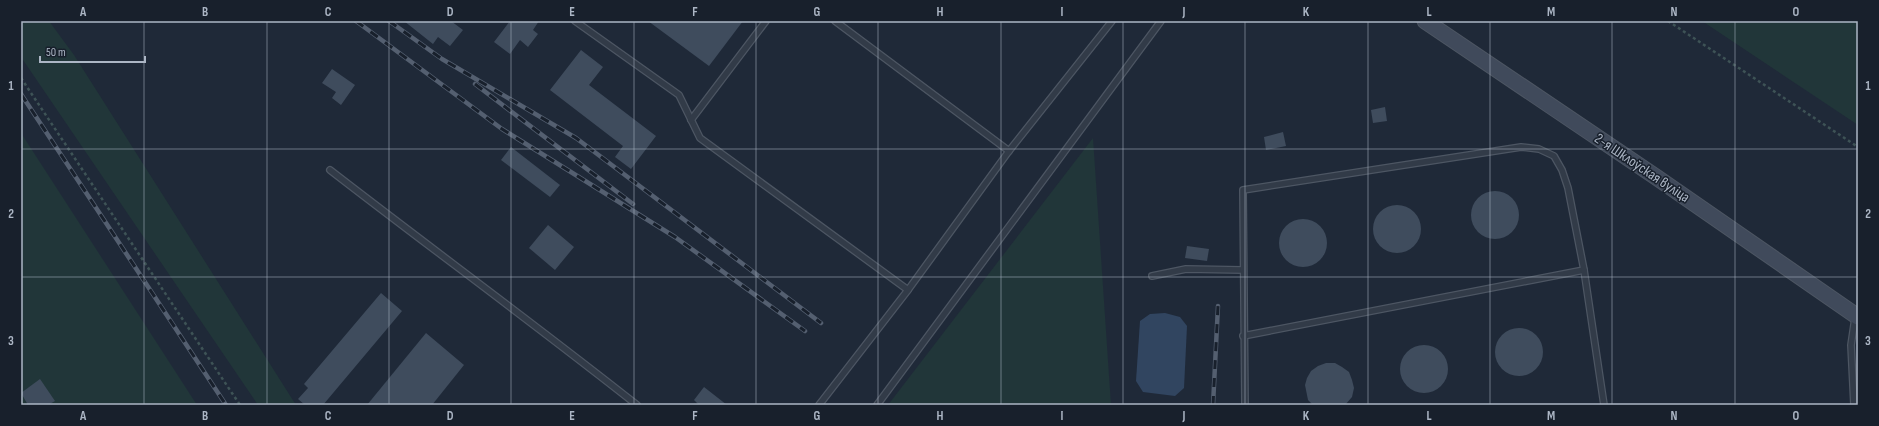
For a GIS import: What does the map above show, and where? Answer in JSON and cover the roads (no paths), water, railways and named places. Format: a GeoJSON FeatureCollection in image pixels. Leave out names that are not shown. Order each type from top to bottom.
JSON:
{"type":"FeatureCollection","features":[{"type":"Feature","properties":{"kind":"street","name":"2-я Шклоўская вуліца"},"geometry":{"type":"LineString","coordinates":[[1425,21],[1656,177],[1857,316]]}},
{"type":"Feature","properties":{"kind":"lane"},"geometry":{"type":"LineString","coordinates":[[575,21],[679,95],[700,138],[908,290]]}},
{"type":"Feature","properties":{"kind":"lane"},"geometry":{"type":"LineString","coordinates":[[691,120],[766,21]]}},
{"type":"Feature","properties":{"kind":"lane"},"geometry":{"type":"LineString","coordinates":[[835,21],[1009,151]]}},
{"type":"Feature","properties":{"kind":"lane"},"geometry":{"type":"LineString","coordinates":[[819,405],[908,290],[1009,151],[1112,21]]}},
{"type":"Feature","properties":{"kind":"lane"},"geometry":{"type":"LineString","coordinates":[[877,405],[1161,21]]}},
{"type":"Feature","properties":{"kind":"lane"},"geometry":{"type":"LineString","coordinates":[[1245,405],[1243,190],[1521,147],[1539,149],[1554,156],[1562,170],[1568,188],[1584,270],[1604,405]]}},
{"type":"Feature","properties":{"kind":"lane"},"geometry":{"type":"LineString","coordinates":[[330,170],[446,260],[538,327],[637,405]]}},
{"type":"Feature","properties":{"kind":"lane"},"geometry":{"type":"LineString","coordinates":[[1152,276],[1186,269],[1243,270]]}},
{"type":"Feature","properties":{"kind":"lane"},"geometry":{"type":"LineString","coordinates":[[1244,336],[1584,270]]}},
{"type":"Feature","properties":{"kind":"lane"},"geometry":{"type":"LineString","coordinates":[[1854,405],[1851,345],[1857,316]]}},
{"type":"Feature","properties":{"kind":"water"},"geometry":{"type":"Polygon","coordinates":[[[1165,313],[1180,317],[1187,326],[1184,388],[1175,396],[1143,392],[1136,381],[1140,321],[1150,314],[1165,313]]]}},
{"type":"Feature","properties":{"kind":"railway"},"geometry":{"type":"LineString","coordinates":[[356,21],[502,129],[675,237],[805,331]]}},
{"type":"Feature","properties":{"kind":"railway"},"geometry":{"type":"LineString","coordinates":[[389,21],[442,59],[576,138],[821,323]]}},
{"type":"Feature","properties":{"kind":"railway"},"geometry":{"type":"LineString","coordinates":[[475,84],[633,204]]}},
{"type":"Feature","properties":{"kind":"railway"},"geometry":{"type":"LineString","coordinates":[[21,94],[226,405]]}},
{"type":"Feature","properties":{"kind":"railway"},"geometry":{"type":"LineString","coordinates":[[1213,405],[1218,306]]}}]}
